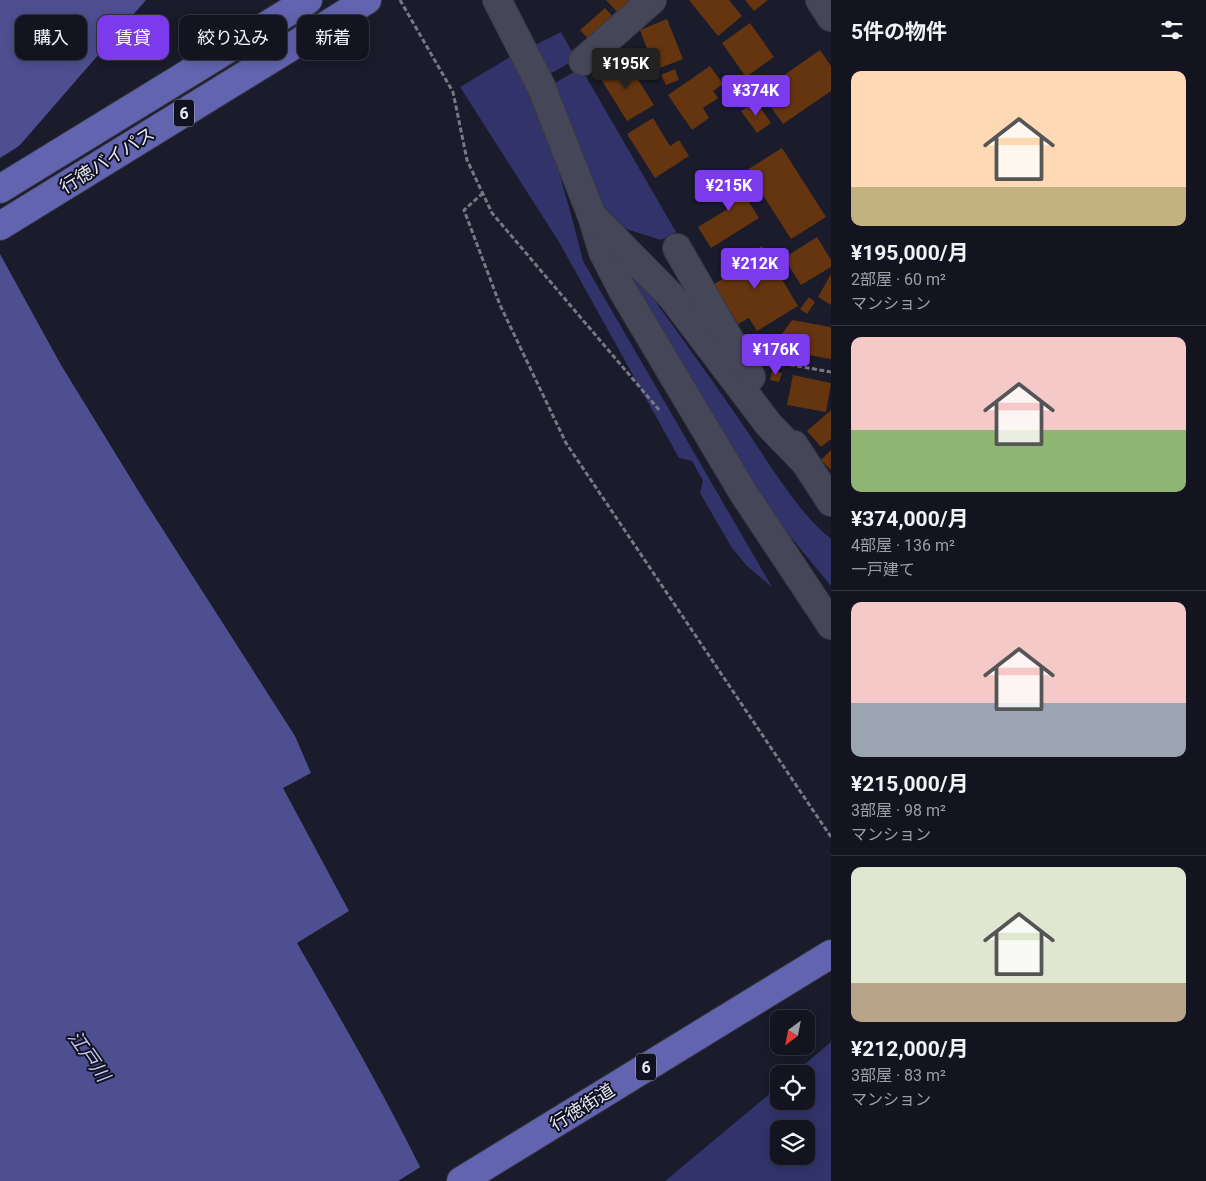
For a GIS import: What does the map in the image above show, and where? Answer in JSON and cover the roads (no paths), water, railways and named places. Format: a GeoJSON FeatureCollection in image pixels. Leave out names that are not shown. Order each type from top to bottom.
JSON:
{"type":"FeatureCollection","features":[{"type":"Feature","properties":{"kind":"main road","name":"行徳バイパス"},"geometry":{"type":"LineString","coordinates":[[0,189],[308,0]]}},
{"type":"Feature","properties":{"kind":"main road","name":"行徳バイパス"},"geometry":{"type":"LineString","coordinates":[[0,226],[367,0]]}},
{"type":"Feature","properties":{"kind":"main road","name":"行徳街道"},"geometry":{"type":"LineString","coordinates":[[461,1181],[831,954]]}},
{"type":"Feature","properties":{"kind":"street"},"geometry":{"type":"LineString","coordinates":[[496,0],[541,86],[592,216],[603,252],[623,291],[744,494],[831,624]]}},
{"type":"Feature","properties":{"kind":"street"},"geometry":{"type":"LineString","coordinates":[[583,61],[652,0]]}},
{"type":"Feature","properties":{"kind":"street"},"geometry":{"type":"LineString","coordinates":[[820,0],[831,16]]}},
{"type":"Feature","properties":{"kind":"street"},"geometry":{"type":"LineString","coordinates":[[592,216],[672,297],[769,425],[803,460]]}},
{"type":"Feature","properties":{"kind":"street"},"geometry":{"type":"LineString","coordinates":[[677,248],[742,361],[831,502]]}},
{"type":"Feature","properties":{"kind":"water"},"geometry":{"type":"Polygon","coordinates":[[[0,0],[146,0],[133,15],[97,15],[97,56],[0,168],[0,0]]]}},
{"type":"Feature","properties":{"kind":"water","name":"江戸川"},"geometry":{"type":"Polygon","coordinates":[[[0,254],[61,365],[144,500],[295,736],[311,773],[283,788],[349,911],[297,943],[380,1090],[427,1181],[0,1181],[0,254]]]}}]}
